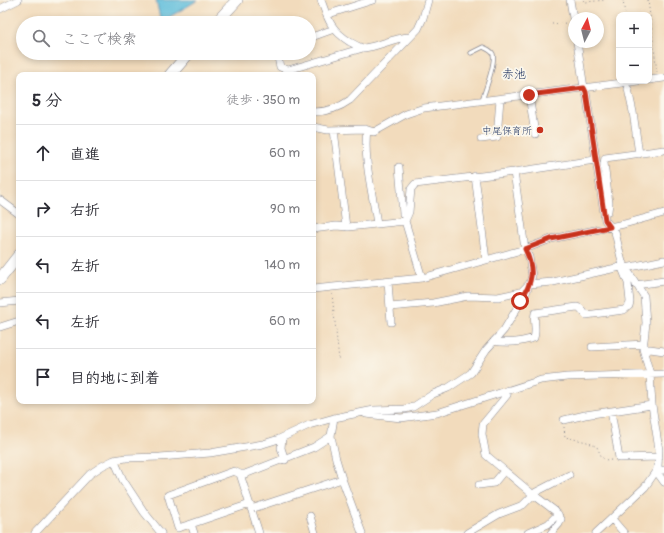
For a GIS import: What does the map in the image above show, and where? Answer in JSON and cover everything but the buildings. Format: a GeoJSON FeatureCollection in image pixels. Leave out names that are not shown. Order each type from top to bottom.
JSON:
{"type":"FeatureCollection","features":[{"type":"Feature","properties":{"kind":"main road"},"geometry":{"type":"LineString","coordinates":[[222,16],[237,0]]}},
{"type":"Feature","properties":{"kind":"main road"},"geometry":{"type":"LineString","coordinates":[[173,72],[183,60]]}},
{"type":"Feature","properties":{"kind":"main road"},"geometry":{"type":"LineString","coordinates":[[0,279],[16,259]]}},
{"type":"Feature","properties":{"kind":"street"},"geometry":{"type":"LineString","coordinates":[[0,9],[18,0]]}},
{"type":"Feature","properties":{"kind":"street"},"geometry":{"type":"LineString","coordinates":[[321,0],[334,29],[349,41],[363,48]]}},
{"type":"Feature","properties":{"kind":"street"},"geometry":{"type":"LineString","coordinates":[[327,16],[373,0]]}},
{"type":"Feature","properties":{"kind":"street"},"geometry":{"type":"LineString","coordinates":[[316,112],[326,111],[342,106],[350,100],[418,29],[428,0]]}},
{"type":"Feature","properties":{"kind":"street"},"geometry":{"type":"LineString","coordinates":[[570,0],[572,12]]}},
{"type":"Feature","properties":{"kind":"street"},"geometry":{"type":"LineString","coordinates":[[316,35],[334,29]]}},
{"type":"Feature","properties":{"kind":"street"},"geometry":{"type":"LineString","coordinates":[[278,60],[280,67],[288,70],[399,38],[409,37]]}},
{"type":"Feature","properties":{"kind":"street"},"geometry":{"type":"LineString","coordinates":[[494,341],[508,343],[526,341],[534,338],[535,313],[577,307],[580,308],[586,315],[624,310],[629,306],[628,283],[615,232],[605,220],[578,48]]}},
{"type":"Feature","properties":{"kind":"street"},"geometry":{"type":"LineString","coordinates":[[316,127],[334,130],[367,130],[374,132],[406,114],[424,108],[616,84]]}},
{"type":"Feature","properties":{"kind":"street"},"geometry":{"type":"LineString","coordinates":[[628,89],[633,112],[638,154]]}},
{"type":"Feature","properties":{"kind":"street"},"geometry":{"type":"LineString","coordinates":[[529,95],[535,134]]}},
{"type":"Feature","properties":{"kind":"street"},"geometry":{"type":"LineString","coordinates":[[481,139],[497,137],[500,99]]}},
{"type":"Feature","properties":{"kind":"street"},"geometry":{"type":"LineString","coordinates":[[334,130],[346,227]]}},
{"type":"Feature","properties":{"kind":"street"},"geometry":{"type":"LineString","coordinates":[[367,130],[367,158],[376,224]]}},
{"type":"Feature","properties":{"kind":"street"},"geometry":{"type":"LineString","coordinates":[[604,212],[608,211],[609,203],[604,163],[605,158],[664,150]]}},
{"type":"Feature","properties":{"kind":"street"},"geometry":{"type":"LineString","coordinates":[[406,220],[409,212],[411,189],[415,184],[595,160]]}},
{"type":"Feature","properties":{"kind":"street"},"geometry":{"type":"LineString","coordinates":[[399,168],[403,214],[422,278]]}},
{"type":"Feature","properties":{"kind":"street"},"geometry":{"type":"LineString","coordinates":[[35,533],[90,474],[114,460],[210,453],[263,444],[282,438],[308,425],[334,418],[374,410],[405,410],[413,407],[433,394],[448,388],[471,373],[494,341],[504,330],[526,293],[532,276],[529,257],[525,249],[514,172]]}},
{"type":"Feature","properties":{"kind":"street"},"geometry":{"type":"LineString","coordinates":[[475,176],[486,260]]}},
{"type":"Feature","properties":{"kind":"street"},"geometry":{"type":"LineString","coordinates":[[0,200],[16,212]]}},
{"type":"Feature","properties":{"kind":"street"},"geometry":{"type":"LineString","coordinates":[[316,289],[422,278],[525,249],[551,239],[610,227],[664,213]]}},
{"type":"Feature","properties":{"kind":"street"},"geometry":{"type":"LineString","coordinates":[[316,229],[336,226],[346,227],[406,220]]}},
{"type":"Feature","properties":{"kind":"street"},"geometry":{"type":"LineString","coordinates":[[390,307],[433,303],[468,296],[498,297],[522,292],[529,284],[553,282],[664,260]]}},
{"type":"Feature","properties":{"kind":"street"},"geometry":{"type":"LineString","coordinates":[[596,533],[612,520],[645,487],[656,471],[660,450],[652,405],[650,374],[644,352],[646,323],[644,296],[624,267]]}},
{"type":"Feature","properties":{"kind":"street"},"geometry":{"type":"LineString","coordinates":[[388,282],[391,322]]}},
{"type":"Feature","properties":{"kind":"street"},"geometry":{"type":"LineString","coordinates":[[636,285],[664,282]]}},
{"type":"Feature","properties":{"kind":"street"},"geometry":{"type":"LineString","coordinates":[[0,303],[16,301]]}},
{"type":"Feature","properties":{"kind":"street"},"geometry":{"type":"LineString","coordinates":[[0,327],[16,322]]}},
{"type":"Feature","properties":{"kind":"street"},"geometry":{"type":"LineString","coordinates":[[592,347],[644,344]]}},
{"type":"Feature","properties":{"kind":"street"},"geometry":{"type":"LineString","coordinates":[[644,352],[650,349],[664,351]]}},
{"type":"Feature","properties":{"kind":"street"},"geometry":{"type":"LineString","coordinates":[[360,413],[401,418],[437,413],[541,380],[566,377],[664,374]]}},
{"type":"Feature","properties":{"kind":"street"},"geometry":{"type":"LineString","coordinates":[[508,390],[507,395],[484,424],[482,434],[486,455],[558,514],[561,519],[551,533]]}},
{"type":"Feature","properties":{"kind":"street"},"geometry":{"type":"LineString","coordinates":[[564,420],[584,415],[652,405]]}},
{"type":"Feature","properties":{"kind":"street"},"geometry":{"type":"LineString","coordinates":[[611,411],[619,458],[659,457]]}},
{"type":"Feature","properties":{"kind":"street"},"geometry":{"type":"LineString","coordinates":[[334,418],[331,436],[342,479],[362,533]]}},
{"type":"Feature","properties":{"kind":"street"},"geometry":{"type":"LineString","coordinates":[[331,436],[314,447],[285,460],[245,474],[234,472],[168,495],[178,528],[342,479]]}},
{"type":"Feature","properties":{"kind":"street"},"geometry":{"type":"LineString","coordinates":[[282,438],[281,448],[285,460]]}},
{"type":"Feature","properties":{"kind":"street"},"geometry":{"type":"LineString","coordinates":[[114,460],[123,480],[144,512],[161,533]]}},
{"type":"Feature","properties":{"kind":"street"},"geometry":{"type":"LineString","coordinates":[[656,471],[664,470]]}},
{"type":"Feature","properties":{"kind":"street"},"geometry":{"type":"LineString","coordinates":[[479,485],[494,483],[504,471]]}},
{"type":"Feature","properties":{"kind":"street"},"geometry":{"type":"LineString","coordinates":[[656,471],[664,482]]}},
{"type":"Feature","properties":{"kind":"street"},"geometry":{"type":"LineString","coordinates":[[240,474],[259,533]]}},
{"type":"Feature","properties":{"kind":"street"},"geometry":{"type":"LineString","coordinates":[[468,533],[499,514],[523,505],[533,494],[569,475]]}},
{"type":"Feature","properties":{"kind":"street"},"geometry":{"type":"LineString","coordinates":[[528,533],[548,524],[558,514]]}},
{"type":"Feature","properties":{"kind":"street"},"geometry":{"type":"LineString","coordinates":[[310,516],[316,533]]}},
{"type":"Feature","properties":{"kind":"street"},"geometry":{"type":"LineString","coordinates":[[612,520],[624,533]]}},
{"type":"Feature","properties":{"kind":"street"},"geometry":{"type":"LineString","coordinates":[[191,524],[194,533]]}},
{"type":"Feature","properties":{"kind":"lane"},"geometry":{"type":"LineString","coordinates":[[471,54],[483,47],[491,51],[494,56],[491,71],[481,101]]}},
{"type":"Feature","properties":{"kind":"path"},"geometry":{"type":"LineString","coordinates":[[583,0],[586,2],[605,0]]}},
{"type":"Feature","properties":{"kind":"path"},"geometry":{"type":"LineString","coordinates":[[623,0],[625,12]]}},
{"type":"Feature","properties":{"kind":"path"},"geometry":{"type":"LineString","coordinates":[[648,0],[661,78]]}},
{"type":"Feature","properties":{"kind":"path"},"geometry":{"type":"LineString","coordinates":[[552,24],[568,23]]}},
{"type":"Feature","properties":{"kind":"path"},"geometry":{"type":"LineString","coordinates":[[332,287],[339,360]]}},
{"type":"Feature","properties":{"kind":"path"},"geometry":{"type":"LineString","coordinates":[[564,420],[565,437],[587,442],[597,447],[602,458],[606,460],[619,458]]}},
{"type":"Feature","properties":{"kind":"water"},"geometry":{"type":"Polygon","coordinates":[[[156,0],[198,0],[171,16],[160,16],[156,0]]]}},
{"type":"Feature","properties":{"kind":"place","name":"中尾保育所"},"geometry":{"type":"Point","coordinates":[540,130]}},
{"type":"Feature","properties":{"kind":"district","name":"赤池"},"geometry":{"type":"Point","coordinates":[514,74]}},
{"type":"Feature","properties":{"kind":"route"},"geometry":{"type":"LineString","coordinates":[[520,301],[526,293],[532,276],[529,257],[525,249],[551,239],[610,227],[605,220],[586,92],[584,88],[529,95]]}}]}
